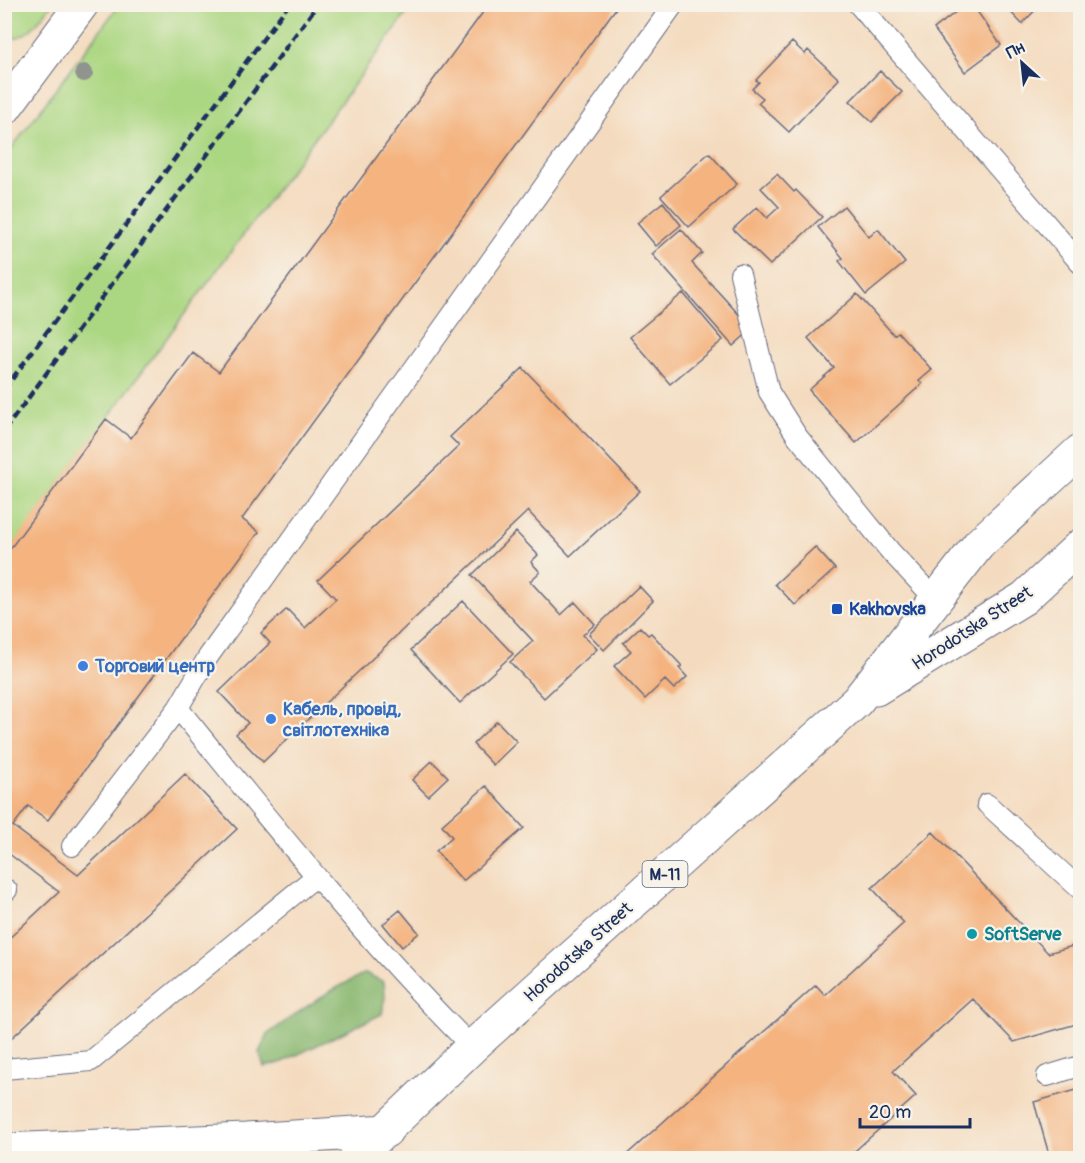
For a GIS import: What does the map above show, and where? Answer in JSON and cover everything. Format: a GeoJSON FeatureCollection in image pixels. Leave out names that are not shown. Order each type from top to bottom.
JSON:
{"type":"FeatureCollection","features":[{"type":"Feature","properties":{"kind":"main road"},"geometry":{"type":"LineString","coordinates":[[7,100],[82,4]]}},
{"type":"Feature","properties":{"kind":"main road","name":"Horodotska Street"},"geometry":{"type":"LineString","coordinates":[[356,1158],[383,1144],[472,1047],[857,701],[980,544],[1080,451]]}},
{"type":"Feature","properties":{"kind":"main road","name":"Horodotska Street"},"geometry":{"type":"LineString","coordinates":[[857,701],[1024,598],[1080,546]]}},
{"type":"Feature","properties":{"kind":"main road"},"geometry":{"type":"LineString","coordinates":[[4,1149],[246,1140],[383,1144]]}},
{"type":"Feature","properties":{"kind":"lane"},"geometry":{"type":"LineString","coordinates":[[72,846],[178,708],[208,657],[674,4]]}},
{"type":"Feature","properties":{"kind":"lane"},"geometry":{"type":"LineString","coordinates":[[858,4],[1080,263]]}},
{"type":"Feature","properties":{"kind":"lane"},"geometry":{"type":"LineString","coordinates":[[740,274],[769,392],[804,445],[890,551],[936,600]]}},
{"type":"Feature","properties":{"kind":"lane"},"geometry":{"type":"LineString","coordinates":[[178,708],[315,877],[414,989],[472,1047]]}},
{"type":"Feature","properties":{"kind":"lane"},"geometry":{"type":"LineString","coordinates":[[987,804],[1080,889]]}},
{"type":"Feature","properties":{"kind":"lane"},"geometry":{"type":"LineString","coordinates":[[4,1069],[91,1061],[315,877]]}},
{"type":"Feature","properties":{"kind":"lane"},"geometry":{"type":"LineString","coordinates":[[1047,1076],[1080,1066]]}},
{"type":"Feature","properties":{"kind":"green space"},"geometry":{"type":"Polygon","coordinates":[[[11,4],[51,5],[26,33],[5,40],[5,13],[11,4]]]}},
{"type":"Feature","properties":{"kind":"green space"},"geometry":{"type":"Polygon","coordinates":[[[119,5],[413,5],[5,557],[5,157],[119,5]]]}},
{"type":"Feature","properties":{"kind":"green space"},"geometry":{"type":"Polygon","coordinates":[[[365,973],[384,982],[385,997],[382,1014],[280,1063],[264,1067],[259,1052],[268,1034],[329,992],[365,973]]]}},
{"type":"Feature","properties":{"kind":"building"},"geometry":{"type":"Polygon","coordinates":[[[489,4],[619,4],[242,519],[259,532],[48,820],[28,806],[13,826],[78,875],[185,774],[237,829],[4,1045],[4,943],[59,892],[4,850],[4,557],[106,419],[131,438],[193,353],[219,372],[489,4]]]}},
{"type":"Feature","properties":{"kind":"building"},"geometry":{"type":"Polygon","coordinates":[[[966,4],[972,4],[1001,45],[965,72],[934,29],[966,4]]]}},
{"type":"Feature","properties":{"kind":"building"},"geometry":{"type":"Polygon","coordinates":[[[1003,4],[1041,4],[1022,24],[1003,4]]]}},
{"type":"Feature","properties":{"kind":"building"},"geometry":{"type":"Polygon","coordinates":[[[792,42],[805,54],[808,50],[839,79],[789,132],[758,103],[763,98],[752,89],[759,82],[756,80],[792,42]]]}},
{"type":"Feature","properties":{"kind":"building"},"geometry":{"type":"Polygon","coordinates":[[[880,71],[902,92],[872,122],[850,101],[880,71]]]}},
{"type":"Feature","properties":{"kind":"building"},"geometry":{"type":"Polygon","coordinates":[[[709,153],[737,184],[689,227],[661,196],[709,153]]]}},
{"type":"Feature","properties":{"kind":"building"},"geometry":{"type":"Polygon","coordinates":[[[777,174],[822,217],[770,265],[733,229],[757,207],[767,218],[779,207],[761,188],[777,174]]]}},
{"type":"Feature","properties":{"kind":"building"},"geometry":{"type":"Polygon","coordinates":[[[663,202],[681,225],[656,246],[637,223],[663,202]]]}},
{"type":"Feature","properties":{"kind":"building"},"geometry":{"type":"Polygon","coordinates":[[[844,206],[869,237],[878,229],[905,263],[866,295],[839,261],[843,258],[818,227],[844,206]]]}},
{"type":"Feature","properties":{"kind":"building"},"geometry":{"type":"Polygon","coordinates":[[[681,229],[702,253],[692,263],[752,329],[733,346],[652,254],[681,229]]]}},
{"type":"Feature","properties":{"kind":"building"},"geometry":{"type":"Polygon","coordinates":[[[683,293],[723,340],[670,384],[630,337],[683,293]]]}},
{"type":"Feature","properties":{"kind":"building"},"geometry":{"type":"Polygon","coordinates":[[[857,294],[894,335],[898,332],[932,370],[919,381],[922,384],[856,443],[809,390],[834,368],[808,338],[857,294]]]}},
{"type":"Feature","properties":{"kind":"building"},"geometry":{"type":"Polygon","coordinates":[[[523,368],[640,491],[570,556],[528,511],[263,762],[236,734],[248,723],[219,692],[270,643],[261,633],[287,609],[305,628],[336,599],[318,580],[459,446],[450,437],[523,368]]]}},
{"type":"Feature","properties":{"kind":"building"},"geometry":{"type":"Polygon","coordinates":[[[516,532],[538,555],[531,562],[540,572],[530,581],[561,615],[575,602],[595,624],[583,635],[597,649],[544,698],[510,662],[533,641],[472,575],[516,532]]]}},
{"type":"Feature","properties":{"kind":"building"},"geometry":{"type":"Polygon","coordinates":[[[815,547],[835,569],[795,605],[775,584],[815,547]]]}},
{"type":"Feature","properties":{"kind":"building"},"geometry":{"type":"Polygon","coordinates":[[[639,586],[653,601],[604,650],[589,634],[639,586]]]}},
{"type":"Feature","properties":{"kind":"building"},"geometry":{"type":"Polygon","coordinates":[[[463,601],[513,654],[460,703],[411,650],[463,601]]]}},
{"type":"Feature","properties":{"kind":"building"},"geometry":{"type":"Polygon","coordinates":[[[640,627],[648,635],[651,633],[682,666],[679,668],[687,677],[674,689],[665,680],[645,699],[614,666],[631,651],[623,643],[640,627]]]}},
{"type":"Feature","properties":{"kind":"building"},"geometry":{"type":"Polygon","coordinates":[[[497,721],[517,742],[493,765],[473,744],[497,721]]]}},
{"type":"Feature","properties":{"kind":"building"},"geometry":{"type":"Polygon","coordinates":[[[432,761],[448,777],[428,796],[412,780],[432,761]]]}},
{"type":"Feature","properties":{"kind":"building"},"geometry":{"type":"Polygon","coordinates":[[[486,786],[524,828],[463,881],[436,851],[452,837],[442,825],[486,786]]]}},
{"type":"Feature","properties":{"kind":"building"},"geometry":{"type":"Polygon","coordinates":[[[933,832],[1048,953],[1080,944],[1080,1023],[1014,1042],[973,999],[893,1071],[916,1096],[847,1158],[623,1158],[816,985],[825,995],[904,923],[872,888],[933,832]]]}},
{"type":"Feature","properties":{"kind":"building"},"geometry":{"type":"Polygon","coordinates":[[[400,910],[419,933],[402,947],[383,924],[400,910]]]}},
{"type":"Feature","properties":{"kind":"building"},"geometry":{"type":"Polygon","coordinates":[[[1080,1089],[1080,1158],[1050,1158],[1034,1102],[1080,1089]]]}},
{"type":"Feature","properties":{"kind":"railway"},"geometry":{"type":"LineString","coordinates":[[4,390],[289,4]]}},
{"type":"Feature","properties":{"kind":"railway"},"geometry":{"type":"LineString","coordinates":[[4,431],[318,4]]}},
{"type":"Feature","properties":{"kind":"place","name":"Kakhovska"},"geometry":{"type":"Point","coordinates":[837,609]}},
{"type":"Feature","properties":{"kind":"place","name":"Торговий центр"},"geometry":{"type":"Point","coordinates":[83,666]}},
{"type":"Feature","properties":{"kind":"place","name":"Кабель, провід, світлотехніка"},"geometry":{"type":"Point","coordinates":[271,719]}},
{"type":"Feature","properties":{"kind":"place","name":"SoftServe"},"geometry":{"type":"Point","coordinates":[972,934]}}]}
